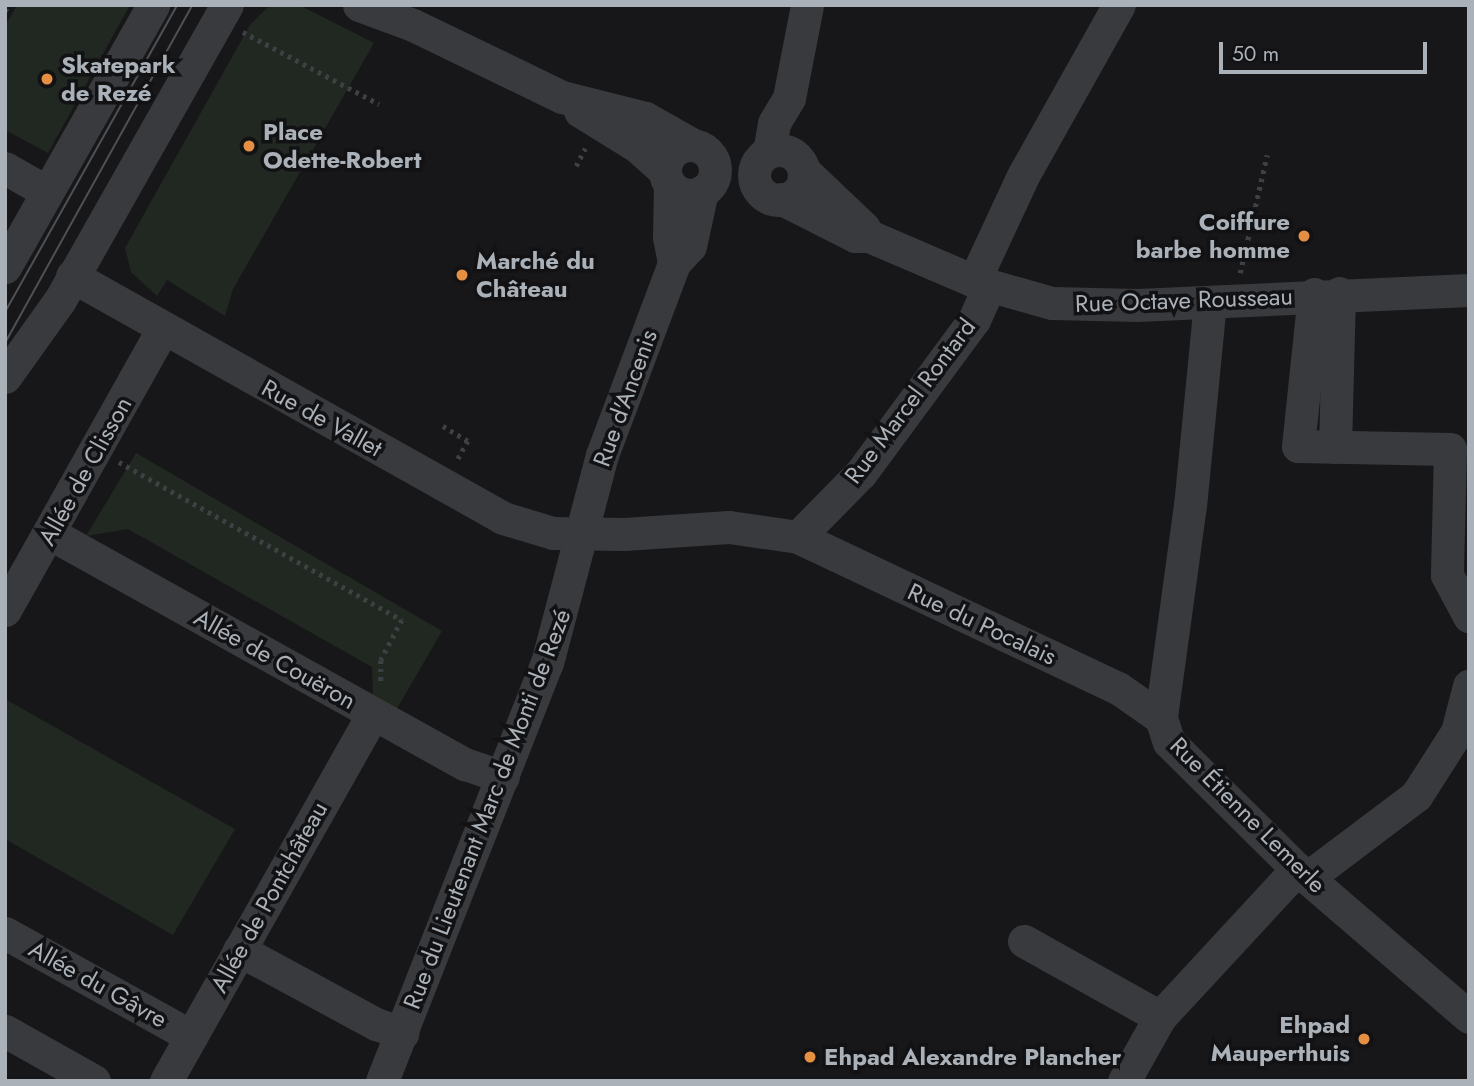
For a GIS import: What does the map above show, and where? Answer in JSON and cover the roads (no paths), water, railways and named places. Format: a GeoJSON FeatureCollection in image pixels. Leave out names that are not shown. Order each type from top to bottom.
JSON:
{"type":"FeatureCollection","features":[{"type":"Feature","properties":{"kind":"street"},"geometry":{"type":"LineString","coordinates":[[5,267],[153,5]]}},
{"type":"Feature","properties":{"kind":"street"},"geometry":{"type":"LineString","coordinates":[[359,5],[402,15],[562,97],[668,178],[677,149],[704,170]]}},
{"type":"Feature","properties":{"kind":"street"},"geometry":{"type":"LineString","coordinates":[[767,174],[774,123],[789,98],[807,5]]}},
{"type":"Feature","properties":{"kind":"street","name":"Rue Marcel Rontard"},"geometry":{"type":"LineString","coordinates":[[798,537],[861,473],[974,320],[981,283],[1024,174],[1119,5]]}},
{"type":"Feature","properties":{"kind":"street"},"geometry":{"type":"LineString","coordinates":[[5,377],[72,276],[233,18]]}},
{"type":"Feature","properties":{"kind":"street"},"geometry":{"type":"LineString","coordinates":[[562,97],[645,118],[704,170]]}},
{"type":"Feature","properties":{"kind":"street"},"geometry":{"type":"LineString","coordinates":[[789,98],[803,168]]}},
{"type":"Feature","properties":{"kind":"street"},"geometry":{"type":"LineString","coordinates":[[767,174],[784,150],[803,168]]}},
{"type":"Feature","properties":{"kind":"street"},"geometry":{"type":"LineString","coordinates":[[5,168],[47,192]]}},
{"type":"Feature","properties":{"kind":"street","name":"Rue Octave Rousseau"},"geometry":{"type":"LineString","coordinates":[[803,168],[869,236]]}},
{"type":"Feature","properties":{"kind":"street","name":"Rue Octave Rousseau"},"geometry":{"type":"LineString","coordinates":[[668,178],[685,194],[704,170],[767,174],[855,236],[869,236],[981,283],[1078,305],[1225,302],[1327,294],[1469,290]]}},
{"type":"Feature","properties":{"kind":"street","name":"Rue d'Ancenis"},"geometry":{"type":"LineString","coordinates":[[582,534],[611,428],[674,264],[690,246],[704,170]]}},
{"type":"Feature","properties":{"kind":"street","name":"Rue d'Ancenis"},"geometry":{"type":"LineString","coordinates":[[668,178],[674,264]]}},
{"type":"Feature","properties":{"kind":"street","name":"Rue de Vallet"},"geometry":{"type":"LineString","coordinates":[[72,276],[163,330],[503,518],[554,533],[582,534]]}},
{"type":"Feature","properties":{"kind":"street"},"geometry":{"type":"LineString","coordinates":[[1327,294],[1335,447],[1450,449],[1447,575],[1469,616]]}},
{"type":"Feature","properties":{"kind":"street","name":"Rue Étienne Lemerle"},"geometry":{"type":"LineString","coordinates":[[1225,302],[1191,505],[1161,718],[1169,742],[1302,873],[1469,1017]]}},
{"type":"Feature","properties":{"kind":"street","name":"Allée de Clisson"},"geometry":{"type":"LineString","coordinates":[[5,610],[51,534],[163,330]]}},
{"type":"Feature","properties":{"kind":"street"},"geometry":{"type":"LineString","coordinates":[[582,534],[729,527],[798,537]]}},
{"type":"Feature","properties":{"kind":"street","name":"Allée de Couëron"},"geometry":{"type":"LineString","coordinates":[[51,534],[465,764],[503,777]]}},
{"type":"Feature","properties":{"kind":"street","name":"Rue du Lieutenant Marc de Monti de Rezé"},"geometry":{"type":"LineString","coordinates":[[382,1081],[547,663],[582,534]]}},
{"type":"Feature","properties":{"kind":"street","name":"Rue du Pocalais"},"geometry":{"type":"LineString","coordinates":[[798,537],[1118,688],[1161,718]]}},
{"type":"Feature","properties":{"kind":"street"},"geometry":{"type":"LineString","coordinates":[[1124,1081],[1160,1017],[1302,873],[1416,796],[1457,732],[1469,686]]}},
{"type":"Feature","properties":{"kind":"street","name":"Allée de Pontchâteau"},"geometry":{"type":"LineString","coordinates":[[166,1081],[373,714]]}},
{"type":"Feature","properties":{"kind":"street","name":"Allée du Gâvre"},"geometry":{"type":"LineString","coordinates":[[5,933],[191,1036]]}},
{"type":"Feature","properties":{"kind":"street"},"geometry":{"type":"LineString","coordinates":[[1024,942],[1160,1017]]}},
{"type":"Feature","properties":{"kind":"street"},"geometry":{"type":"LineString","coordinates":[[239,950],[376,1024],[402,1033]]}},
{"type":"Feature","properties":{"kind":"street"},"geometry":{"type":"LineString","coordinates":[[5,1031],[94,1081]]}},
{"type":"Feature","properties":{"kind":"tram line"},"geometry":{"type":"LineString","coordinates":[[5,312],[177,5]]}},
{"type":"Feature","properties":{"kind":"tram line"},"geometry":{"type":"LineString","coordinates":[[5,343],[192,5]]}},
{"type":"Feature","properties":{"kind":"place","name":"Skatepark de Rezé"},"geometry":{"type":"Point","coordinates":[47,79]}},
{"type":"Feature","properties":{"kind":"place","name":"Place Odette-Robert"},"geometry":{"type":"Point","coordinates":[249,146]}},
{"type":"Feature","properties":{"kind":"place","name":"Coiffure barbe homme"},"geometry":{"type":"Point","coordinates":[1304,236]}},
{"type":"Feature","properties":{"kind":"place","name":"Marché du Château"},"geometry":{"type":"Point","coordinates":[462,275]}},
{"type":"Feature","properties":{"kind":"place","name":"Ehpad Mauperthuis"},"geometry":{"type":"Point","coordinates":[1364,1039]}},
{"type":"Feature","properties":{"kind":"place","name":"Ehpad Alexandre Plancher"},"geometry":{"type":"Point","coordinates":[810,1057]}}]}
